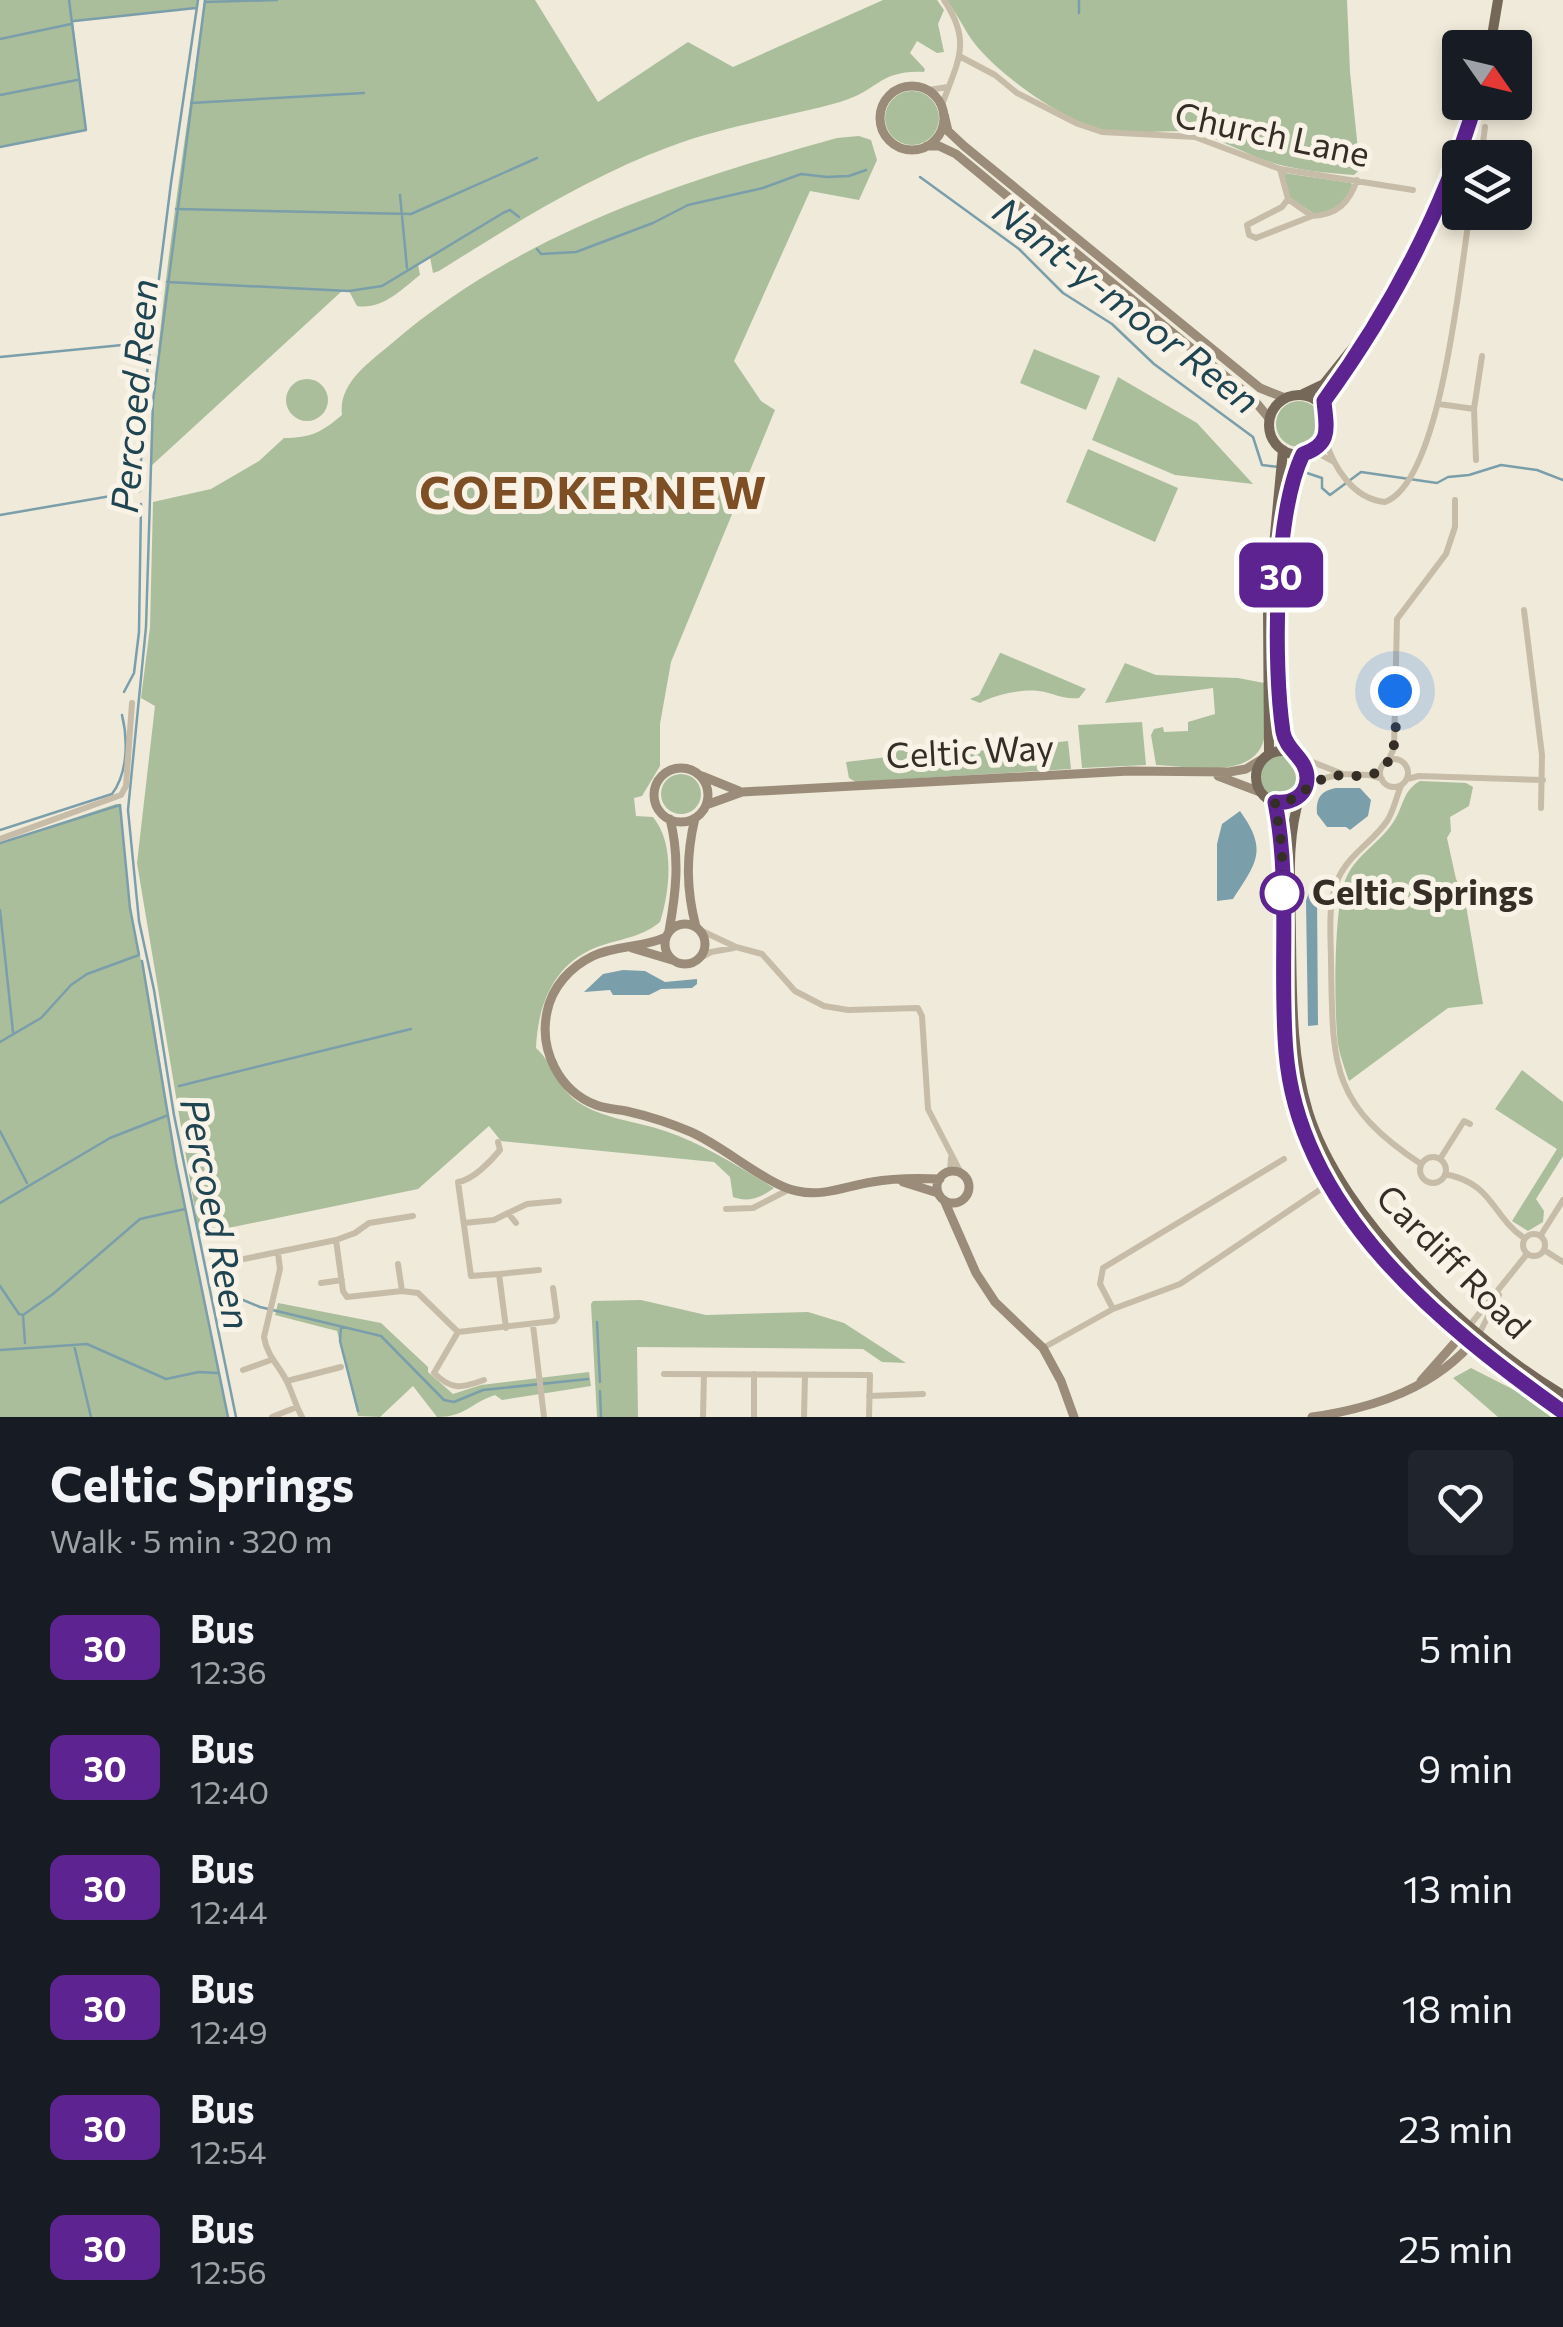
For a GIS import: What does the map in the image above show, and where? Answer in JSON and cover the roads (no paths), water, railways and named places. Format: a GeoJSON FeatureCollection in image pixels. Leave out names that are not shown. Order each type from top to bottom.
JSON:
{"type":"FeatureCollection","features":[{"type":"Feature","properties":{"kind":"main road"},"geometry":{"type":"LineString","coordinates":[[1493,30],[1498,0]]}},
{"type":"Feature","properties":{"kind":"main road"},"geometry":{"type":"LineString","coordinates":[[1385,310],[1324,384],[1284,398],[1275,406],[1270,434],[1283,450],[1308,453],[1326,438],[1324,401],[1385,310],[1451,179],[1470,120]]}},
{"type":"Feature","properties":{"kind":"main road"},"geometry":{"type":"LineString","coordinates":[[1301,395],[1325,410]]}},
{"type":"Feature","properties":{"kind":"main road"},"geometry":{"type":"LineString","coordinates":[[1283,450],[1268,609],[1267,756],[1257,770],[1260,792],[1275,802],[1285,803],[1302,792]]}},
{"type":"Feature","properties":{"kind":"main road","name":"Cardiff Road"},"geometry":{"type":"LineString","coordinates":[[1308,453],[1292,477],[1278,616],[1286,744],[1308,774],[1290,840],[1292,1006],[1298,1073],[1325,1156],[1356,1206],[1466,1330]]}},
{"type":"Feature","properties":{"kind":"main road"},"geometry":{"type":"LineString","coordinates":[[1267,756],[1282,751],[1294,754]]}},
{"type":"Feature","properties":{"kind":"main road","name":"Cardiff Road"},"geometry":{"type":"LineString","coordinates":[[1275,802],[1282,847],[1288,1067],[1298,1120],[1327,1186],[1374,1246],[1563,1412]]}},
{"type":"Feature","properties":{"kind":"main road","name":"Cardiff Road"},"geometry":{"type":"LineString","coordinates":[[1476,1338],[1563,1396]]}},
{"type":"Feature","properties":{"kind":"street"},"geometry":{"type":"LineString","coordinates":[[928,146],[940,132],[948,87],[960,58],[958,28],[944,0]]}},
{"type":"Feature","properties":{"kind":"street","name":"Church Lane"},"geometry":{"type":"LineString","coordinates":[[960,58],[1078,124],[1122,135],[1195,137],[1280,169],[1412,190]]}},
{"type":"Feature","properties":{"kind":"street"},"geometry":{"type":"LineString","coordinates":[[948,87],[928,90],[906,86],[895,90],[887,98],[880,119],[888,139],[910,150],[928,146],[947,148],[956,154],[1253,399],[1270,418]]}},
{"type":"Feature","properties":{"kind":"street"},"geometry":{"type":"LineString","coordinates":[[928,90],[943,110],[948,132],[964,146],[1260,388],[1284,398]]}},
{"type":"Feature","properties":{"kind":"street"},"geometry":{"type":"LineString","coordinates":[[1483,140],[1484,127]]}},
{"type":"Feature","properties":{"kind":"street"},"geometry":{"type":"LineString","coordinates":[[1280,169],[1288,199],[1312,216]]}},
{"type":"Feature","properties":{"kind":"street"},"geometry":{"type":"LineString","coordinates":[[1288,199],[1282,207],[1246,225],[1249,235],[1256,238],[1312,216],[1334,212],[1357,180]]}},
{"type":"Feature","properties":{"kind":"street"},"geometry":{"type":"LineString","coordinates":[[1326,438],[1356,492],[1384,502],[1404,488],[1438,404],[1467,230]]}},
{"type":"Feature","properties":{"kind":"street"},"geometry":{"type":"LineString","coordinates":[[1476,460],[1474,408],[1482,356]]}},
{"type":"Feature","properties":{"kind":"street"},"geometry":{"type":"LineString","coordinates":[[1438,404],[1474,408]]}},
{"type":"Feature","properties":{"kind":"street"},"geometry":{"type":"LineString","coordinates":[[1308,453],[1338,464]]}},
{"type":"Feature","properties":{"kind":"street"},"geometry":{"type":"LineString","coordinates":[[1382,779],[1394,748],[1397,620],[1446,554],[1454,527],[1455,500]]}},
{"type":"Feature","properties":{"kind":"street"},"geometry":{"type":"LineString","coordinates":[[1524,610],[1543,780],[1542,808]]}},
{"type":"Feature","properties":{"kind":"street"},"geometry":{"type":"LineString","coordinates":[[0,839],[124,792],[132,703]]}},
{"type":"Feature","properties":{"kind":"street"},"geometry":{"type":"LineString","coordinates":[[1394,748],[1402,763],[1404,783],[1384,826],[1348,862],[1335,887],[1331,908],[1332,1036],[1342,1079],[1359,1110],[1377,1134],[1421,1164]]}},
{"type":"Feature","properties":{"kind":"street"},"geometry":{"type":"LineString","coordinates":[[1294,754],[1343,774]]}},
{"type":"Feature","properties":{"kind":"street","name":"Celtic Way"},"geometry":{"type":"LineString","coordinates":[[695,818],[714,799],[742,792],[1129,771],[1200,773],[1246,769],[1267,756]]}},
{"type":"Feature","properties":{"kind":"street"},"geometry":{"type":"LineString","coordinates":[[1369,775],[1386,763],[1402,763],[1419,776]]}},
{"type":"Feature","properties":{"kind":"street"},"geometry":{"type":"LineString","coordinates":[[672,960],[666,950],[676,894],[676,846],[670,820],[656,804],[658,780],[678,768],[698,774],[707,788],[706,805]]}},
{"type":"Feature","properties":{"kind":"street","name":"Celtic Way"},"geometry":{"type":"LineString","coordinates":[[1200,773],[1238,781],[1260,792]]}},
{"type":"Feature","properties":{"kind":"street","name":"Celtic Way"},"geometry":{"type":"LineString","coordinates":[[698,774],[742,792]]}},
{"type":"Feature","properties":{"kind":"street"},"geometry":{"type":"LineString","coordinates":[[1302,792],[1321,779],[1343,774],[1369,775],[1390,786],[1394,805]]}},
{"type":"Feature","properties":{"kind":"street"},"geometry":{"type":"LineString","coordinates":[[1390,786],[1419,776],[1543,780]]}},
{"type":"Feature","properties":{"kind":"street"},"geometry":{"type":"LineString","coordinates":[[670,820],[695,818]]}},
{"type":"Feature","properties":{"kind":"street"},"geometry":{"type":"LineString","coordinates":[[695,818],[687,855],[689,900],[706,943],[700,958]]}},
{"type":"Feature","properties":{"kind":"street"},"geometry":{"type":"LineString","coordinates":[[955,1172],[940,1178],[893,1180],[828,1193],[790,1190],[696,1134],[596,1105],[572,1090],[557,1072],[548,1052],[547,1010],[557,987],[571,970],[595,954],[632,948],[667,936],[682,924],[762,954],[795,991],[824,1006],[848,1010],[918,1008],[922,1016],[928,1109],[955,1172],[967,1179],[970,1188],[962,1200],[960,1236]]}},
{"type":"Feature","properties":{"kind":"street"},"geometry":{"type":"LineString","coordinates":[[632,948],[683,964],[736,947]]}},
{"type":"Feature","properties":{"kind":"street"},"geometry":{"type":"LineString","coordinates":[[1440,1159],[1464,1121],[1470,1124]]}},
{"type":"Feature","properties":{"kind":"street"},"geometry":{"type":"LineString","coordinates":[[498,1142],[500,1150],[490,1163],[458,1182],[471,1276],[539,1270]]}},
{"type":"Feature","properties":{"kind":"street"},"geometry":{"type":"LineString","coordinates":[[1113,1308],[1100,1284],[1103,1268],[1284,1158]]}},
{"type":"Feature","properties":{"kind":"street"},"geometry":{"type":"LineString","coordinates":[[1428,1158],[1440,1159],[1445,1174],[1441,1180],[1430,1183],[1420,1174],[1421,1164],[1428,1158]]}},
{"type":"Feature","properties":{"kind":"street"},"geometry":{"type":"LineString","coordinates":[[1445,1174],[1472,1183],[1487,1194],[1511,1229],[1524,1238]]}},
{"type":"Feature","properties":{"kind":"street"},"geometry":{"type":"LineString","coordinates":[[940,1178],[941,1196],[976,1274],[988,1292],[1043,1348],[1074,1417]]}},
{"type":"Feature","properties":{"kind":"street"},"geometry":{"type":"LineString","coordinates":[[893,1180],[953,1203],[962,1200]]}},
{"type":"Feature","properties":{"kind":"street"},"geometry":{"type":"LineString","coordinates":[[1043,1348],[1113,1308],[1180,1284],[1327,1186]]}},
{"type":"Feature","properties":{"kind":"street"},"geometry":{"type":"LineString","coordinates":[[726,1209],[754,1208],[790,1190]]}},
{"type":"Feature","properties":{"kind":"street"},"geometry":{"type":"LineString","coordinates":[[1541,1235],[1563,1200]]}},
{"type":"Feature","properties":{"kind":"street"},"geometry":{"type":"LineString","coordinates":[[464,1223],[494,1220],[527,1204],[559,1201]]}},
{"type":"Feature","properties":{"kind":"street"},"geometry":{"type":"LineString","coordinates":[[508,1213],[516,1222]]}},
{"type":"Feature","properties":{"kind":"street"},"geometry":{"type":"LineString","coordinates":[[240,1260],[336,1240],[369,1223],[412,1216]]}},
{"type":"Feature","properties":{"kind":"street"},"geometry":{"type":"LineString","coordinates":[[1541,1235],[1546,1242],[1544,1250],[1538,1256],[1528,1254],[1523,1248],[1524,1238],[1541,1235]]}},
{"type":"Feature","properties":{"kind":"street"},"geometry":{"type":"LineString","coordinates":[[336,1240],[348,1297],[418,1293],[458,1332]]}},
{"type":"Feature","properties":{"kind":"street"},"geometry":{"type":"LineString","coordinates":[[1544,1250],[1563,1262]]}},
{"type":"Feature","properties":{"kind":"street"},"geometry":{"type":"LineString","coordinates":[[278,1253],[280,1269],[264,1337],[271,1360],[287,1381],[302,1417]]}},
{"type":"Feature","properties":{"kind":"street"},"geometry":{"type":"LineString","coordinates":[[1420,1384],[1528,1254]]}},
{"type":"Feature","properties":{"kind":"street"},"geometry":{"type":"LineString","coordinates":[[398,1264],[402,1291]]}},
{"type":"Feature","properties":{"kind":"street"},"geometry":{"type":"LineString","coordinates":[[499,1274],[506,1328]]}},
{"type":"Feature","properties":{"kind":"street"},"geometry":{"type":"LineString","coordinates":[[321,1283],[342,1280]]}},
{"type":"Feature","properties":{"kind":"street"},"geometry":{"type":"LineString","coordinates":[[1312,1417],[1368,1407],[1444,1370],[1476,1338],[1504,1285]]}},
{"type":"Feature","properties":{"kind":"street"},"geometry":{"type":"LineString","coordinates":[[458,1332],[554,1322],[553,1288]]}},
{"type":"Feature","properties":{"kind":"street"},"geometry":{"type":"LineString","coordinates":[[533,1325],[544,1417]]}},
{"type":"Feature","properties":{"kind":"street"},"geometry":{"type":"LineString","coordinates":[[458,1332],[434,1373],[444,1383],[460,1389],[484,1380]]}},
{"type":"Feature","properties":{"kind":"street"},"geometry":{"type":"LineString","coordinates":[[243,1370],[271,1360]]}},
{"type":"Feature","properties":{"kind":"street"},"geometry":{"type":"LineString","coordinates":[[287,1381],[340,1367]]}},
{"type":"Feature","properties":{"kind":"street"},"geometry":{"type":"LineString","coordinates":[[664,1374],[870,1375],[869,1417]]}},
{"type":"Feature","properties":{"kind":"street"},"geometry":{"type":"LineString","coordinates":[[703,1417],[704,1374]]}},
{"type":"Feature","properties":{"kind":"street"},"geometry":{"type":"LineString","coordinates":[[754,1374],[754,1417]]}},
{"type":"Feature","properties":{"kind":"street"},"geometry":{"type":"LineString","coordinates":[[804,1374],[804,1417]]}},
{"type":"Feature","properties":{"kind":"street"},"geometry":{"type":"LineString","coordinates":[[906,1394],[906,1408]]}},
{"type":"Feature","properties":{"kind":"street"},"geometry":{"type":"LineString","coordinates":[[870,1396],[923,1394]]}},
{"type":"Feature","properties":{"kind":"street"},"geometry":{"type":"LineString","coordinates":[[1066,1417],[1068,1404]]}},
{"type":"Feature","properties":{"kind":"street"},"geometry":{"type":"LineString","coordinates":[[272,1417],[296,1407]]}},
{"type":"Feature","properties":{"kind":"water"},"geometry":{"type":"Polygon","coordinates":[[[1336,788],[1360,788],[1371,800],[1368,816],[1350,830],[1327,827],[1317,814],[1320,796],[1336,788]]]}},
{"type":"Feature","properties":{"kind":"water"},"geometry":{"type":"Polygon","coordinates":[[[1240,811],[1254,836],[1256,856],[1233,899],[1217,901],[1217,844],[1222,824],[1240,811]]]}},
{"type":"Feature","properties":{"kind":"water"},"geometry":{"type":"Polygon","coordinates":[[[1309,892],[1317,893],[1318,1025],[1308,1026],[1306,901],[1309,892]]]}},
{"type":"Feature","properties":{"kind":"water"},"geometry":{"type":"Polygon","coordinates":[[[645,971],[665,982],[697,979],[697,984],[692,988],[661,989],[649,995],[613,995],[610,990],[584,992],[603,974],[645,971]]]}},
{"type":"Feature","properties":{"kind":"waterway"},"geometry":{"type":"LineString","coordinates":[[0,147],[86,130],[69,0]]}},
{"type":"Feature","properties":{"kind":"waterway"},"geometry":{"type":"LineString","coordinates":[[0,515],[140,491],[143,405],[198,0]]}},
{"type":"Feature","properties":{"kind":"waterway","name":"Percoed Reen"},"geometry":{"type":"LineString","coordinates":[[205,0],[153,401],[146,627],[128,810],[139,921],[236,1417]]}},
{"type":"Feature","properties":{"kind":"waterway"},"geometry":{"type":"LineString","coordinates":[[205,2],[277,0]]}},
{"type":"Feature","properties":{"kind":"waterway"},"geometry":{"type":"LineString","coordinates":[[1079,0],[1079,13]]}},
{"type":"Feature","properties":{"kind":"waterway"},"geometry":{"type":"LineString","coordinates":[[74,21],[196,8]]}},
{"type":"Feature","properties":{"kind":"waterway"},"geometry":{"type":"LineString","coordinates":[[0,39],[71,24]]}},
{"type":"Feature","properties":{"kind":"waterway"},"geometry":{"type":"LineString","coordinates":[[0,95],[77,80]]}},
{"type":"Feature","properties":{"kind":"waterway"},"geometry":{"type":"LineString","coordinates":[[191,103],[364,93]]}},
{"type":"Feature","properties":{"kind":"waterway"},"geometry":{"type":"LineString","coordinates":[[176,209],[411,214],[537,158]]}},
{"type":"Feature","properties":{"kind":"waterway","name":"Nant-y-moor Reen"},"geometry":{"type":"LineString","coordinates":[[537,249],[541,254],[576,252],[653,223],[688,205],[763,188],[801,174],[849,176],[866,170]]}},
{"type":"Feature","properties":{"kind":"waterway","name":"Nant-y-moor Reen"},"geometry":{"type":"LineString","coordinates":[[920,177],[1019,249],[1063,293],[1112,324],[1154,364],[1253,437],[1262,465],[1279,467]]}},
{"type":"Feature","properties":{"kind":"waterway"},"geometry":{"type":"LineString","coordinates":[[400,195],[407,268]]}},
{"type":"Feature","properties":{"kind":"waterway","name":"Nant-y-moor Reen"},"geometry":{"type":"LineString","coordinates":[[167,282],[349,291],[382,286],[503,213],[510,210],[519,217]]}},
{"type":"Feature","properties":{"kind":"waterway"},"geometry":{"type":"LineString","coordinates":[[0,357],[153,342]]}},
{"type":"Feature","properties":{"kind":"waterway"},"geometry":{"type":"LineString","coordinates":[[1301,471],[1322,478],[1322,488],[1330,495],[1361,472],[1437,483],[1501,465],[1537,470],[1563,480]]}},
{"type":"Feature","properties":{"kind":"waterway"},"geometry":{"type":"LineString","coordinates":[[124,692],[134,673],[139,632],[141,504]]}},
{"type":"Feature","properties":{"kind":"waterway"},"geometry":{"type":"LineString","coordinates":[[0,830],[112,794],[125,756],[122,715]]}},
{"type":"Feature","properties":{"kind":"waterway","name":"Percoed Reen"},"geometry":{"type":"LineString","coordinates":[[0,843],[120,805],[130,908],[139,955],[87,974],[71,985],[41,1018],[0,1042]]}},
{"type":"Feature","properties":{"kind":"waterway"},"geometry":{"type":"LineString","coordinates":[[0,910],[13,1032]]}},
{"type":"Feature","properties":{"kind":"waterway","name":"Percoed Reen"},"geometry":{"type":"LineString","coordinates":[[142,961],[176,1163],[228,1417]]}},
{"type":"Feature","properties":{"kind":"waterway"},"geometry":{"type":"LineString","coordinates":[[179,1086],[411,1029]]}},
{"type":"Feature","properties":{"kind":"waterway"},"geometry":{"type":"LineString","coordinates":[[0,1203],[110,1138],[166,1116]]}},
{"type":"Feature","properties":{"kind":"waterway"},"geometry":{"type":"LineString","coordinates":[[0,1131],[27,1183]]}},
{"type":"Feature","properties":{"kind":"waterway"},"geometry":{"type":"LineString","coordinates":[[0,1286],[23,1315],[140,1219],[185,1209]]}},
{"type":"Feature","properties":{"kind":"waterway"},"geometry":{"type":"LineString","coordinates":[[212,1287],[260,1307],[381,1336],[444,1400],[454,1402],[483,1390],[588,1379]]}},
{"type":"Feature","properties":{"kind":"waterway"},"geometry":{"type":"LineString","coordinates":[[23,1316],[25,1343]]}},
{"type":"Feature","properties":{"kind":"waterway"},"geometry":{"type":"LineString","coordinates":[[597,1322],[600,1382]]}},
{"type":"Feature","properties":{"kind":"waterway"},"geometry":{"type":"LineString","coordinates":[[341,1327],[340,1341],[358,1411]]}},
{"type":"Feature","properties":{"kind":"waterway"},"geometry":{"type":"LineString","coordinates":[[0,1350],[87,1344],[166,1379],[199,1372],[217,1373]]}},
{"type":"Feature","properties":{"kind":"waterway"},"geometry":{"type":"LineString","coordinates":[[74,1345],[91,1417]]}},
{"type":"Feature","properties":{"kind":"waterway"},"geometry":{"type":"LineString","coordinates":[[600,1391],[601,1417]]}},
{"type":"Feature","properties":{"kind":"place","name":"Celtic Springs"},"geometry":{"type":"Point","coordinates":[1282,893]}},
{"type":"Feature","properties":{"kind":"district","name":"COEDKERNEW"},"geometry":{"type":"Point","coordinates":[594,493]}}]}
